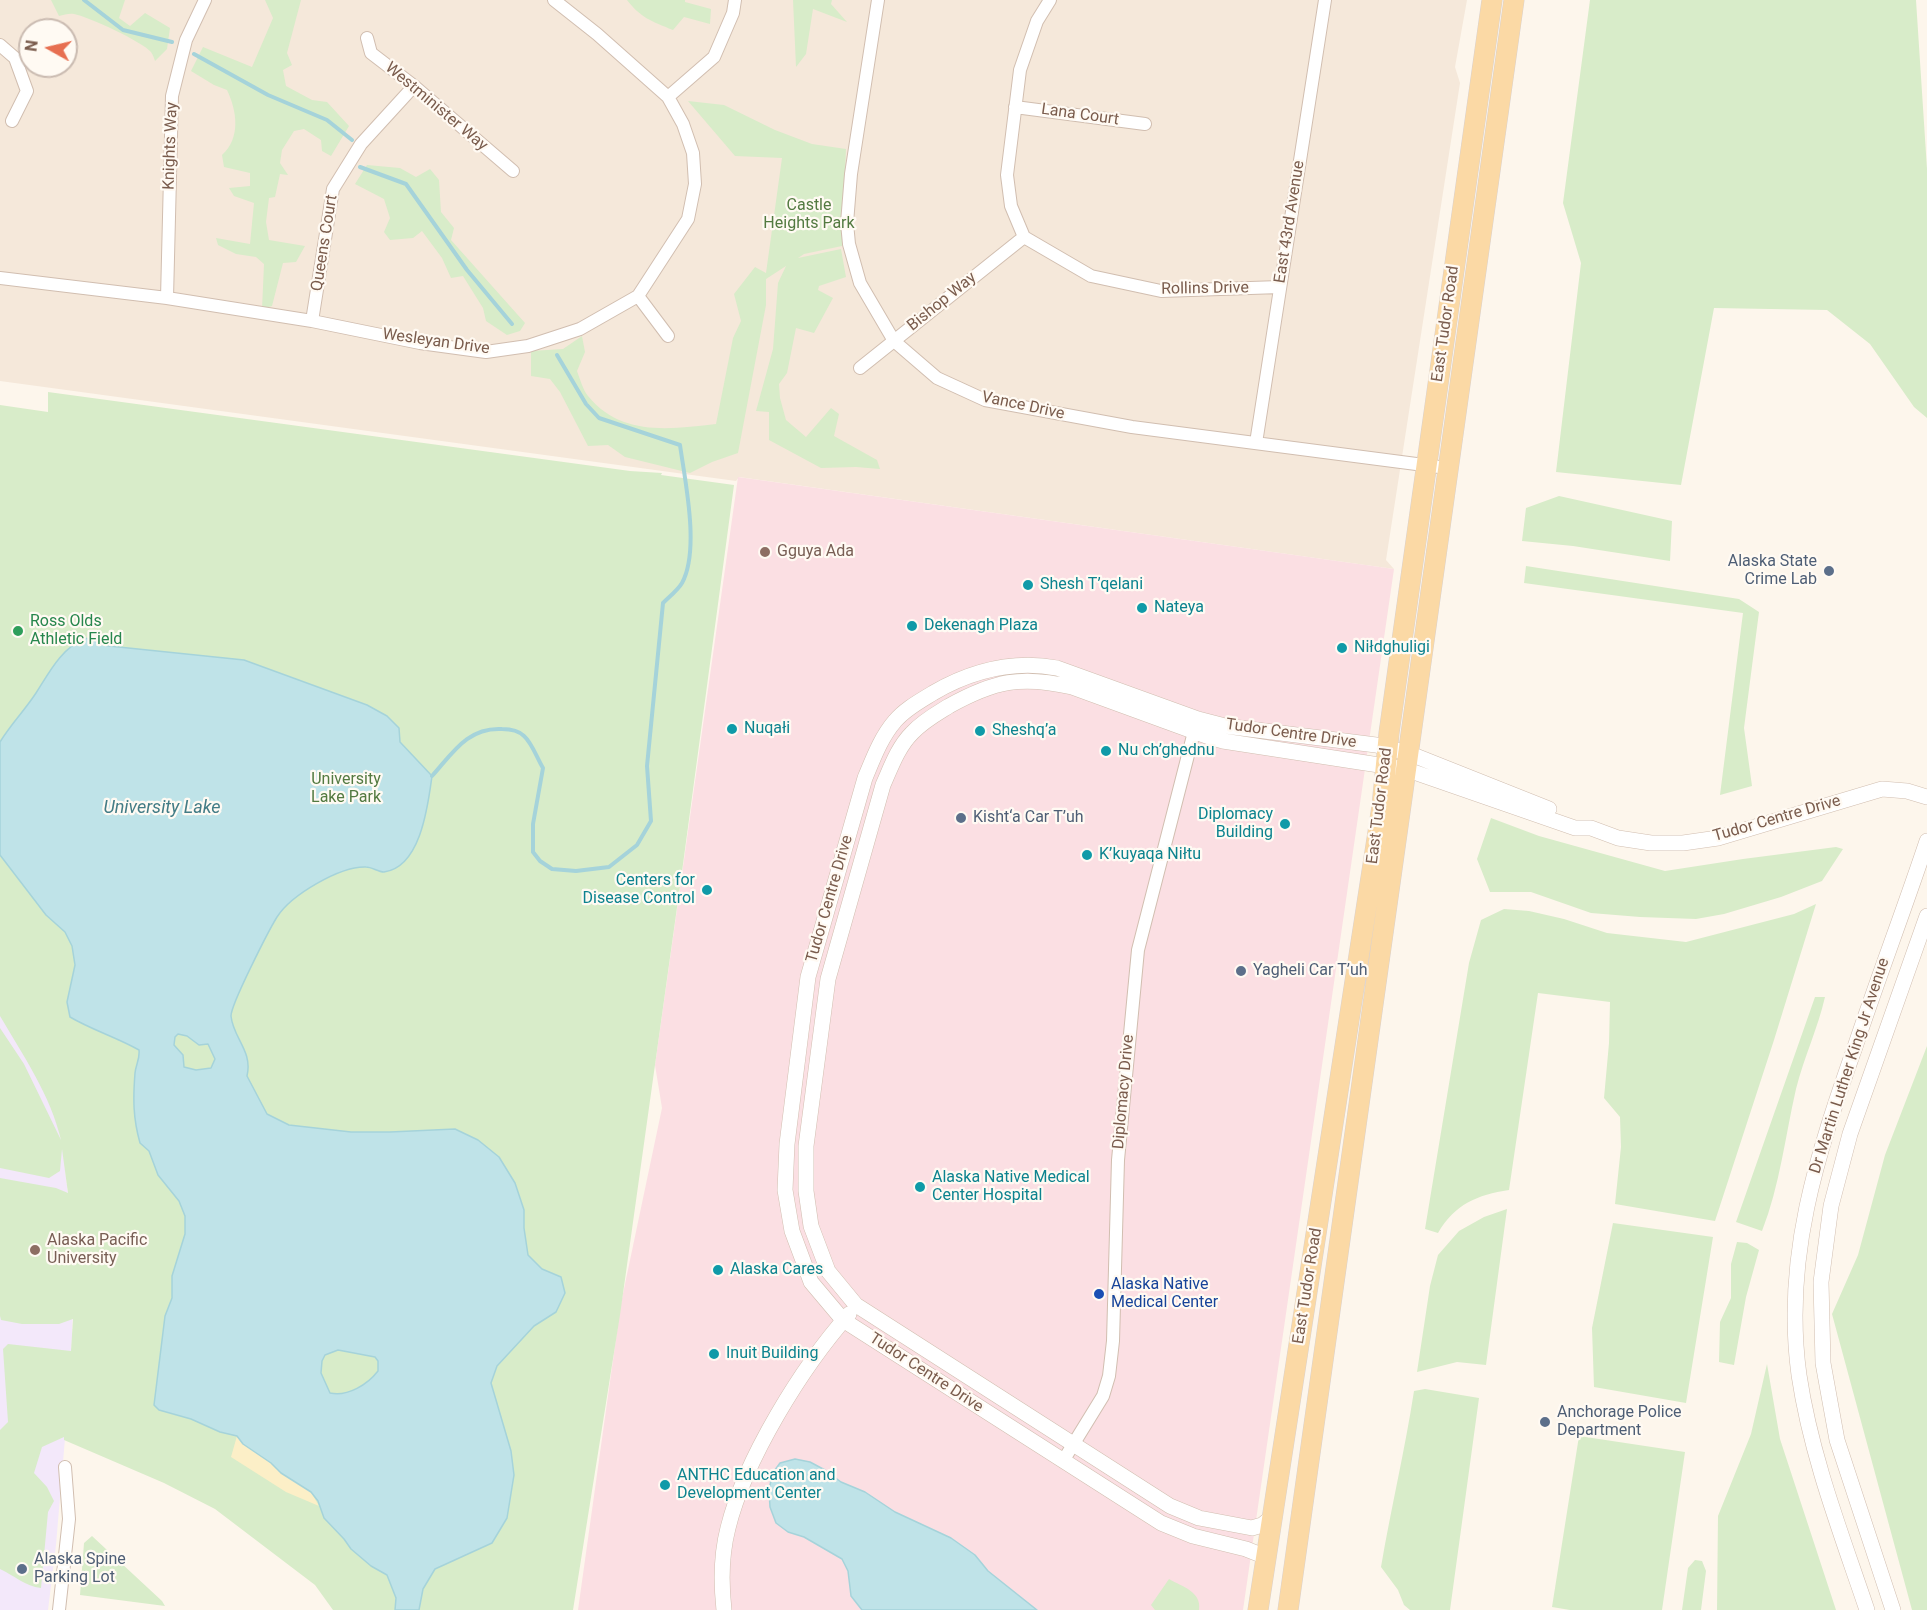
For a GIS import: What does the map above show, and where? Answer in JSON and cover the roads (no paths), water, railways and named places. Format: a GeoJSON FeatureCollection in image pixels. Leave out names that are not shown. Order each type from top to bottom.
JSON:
{"type":"FeatureCollection","features":[{"type":"Feature","properties":{"kind":"main road","name":"East Tudor Road"},"geometry":{"type":"LineString","coordinates":[[1288,1610],[1396,759],[1426,466],[1492,0]]}},
{"type":"Feature","properties":{"kind":"main road","name":"East Tudor Road"},"geometry":{"type":"LineString","coordinates":[[1258,1610],[1382,806],[1396,759],[1447,468],[1514,0]]}},
{"type":"Feature","properties":{"kind":"street","name":"Knights Way"},"geometry":{"type":"LineString","coordinates":[[167,298],[172,96],[186,40],[205,0]]}},
{"type":"Feature","properties":{"kind":"street","name":"Wesleyan Drive"},"geometry":{"type":"LineString","coordinates":[[0,278],[167,298],[312,321],[420,343],[486,352],[528,346],[580,329],[638,296],[688,219],[695,184],[693,153],[683,124],[668,97],[597,34],[554,0]]}},
{"type":"Feature","properties":{"kind":"street"},"geometry":{"type":"LineString","coordinates":[[668,97],[714,57],[733,13],[735,0]]}},
{"type":"Feature","properties":{"kind":"street","name":"Vance Drive"},"geometry":{"type":"LineString","coordinates":[[878,0],[851,174],[847,223],[849,244],[860,283],[894,341],[937,378],[985,400],[1132,427],[1447,468]]}},
{"type":"Feature","properties":{"kind":"street"},"geometry":{"type":"LineString","coordinates":[[1024,237],[1011,206],[1006,175],[1020,70],[1037,21],[1050,0]]}},
{"type":"Feature","properties":{"kind":"street","name":"East 43rd Avenue"},"geometry":{"type":"LineString","coordinates":[[1256,443],[1325,0]]}},
{"type":"Feature","properties":{"kind":"street","name":"Westminister Way"},"geometry":{"type":"LineString","coordinates":[[367,38],[371,53],[414,86],[513,171]]}},
{"type":"Feature","properties":{"kind":"street"},"geometry":{"type":"LineString","coordinates":[[0,45],[15,57],[27,91],[12,121]]}},
{"type":"Feature","properties":{"kind":"street","name":"Queens Court"},"geometry":{"type":"LineString","coordinates":[[312,321],[333,189],[361,144],[414,86]]}},
{"type":"Feature","properties":{"kind":"street","name":"Lana Court"},"geometry":{"type":"LineString","coordinates":[[1015,106],[1145,124]]}},
{"type":"Feature","properties":{"kind":"street","name":"Bishop Way"},"geometry":{"type":"LineString","coordinates":[[860,368],[1024,237]]}},
{"type":"Feature","properties":{"kind":"street","name":"Rollins Drive"},"geometry":{"type":"LineString","coordinates":[[1024,237],[1091,276],[1161,291],[1280,287]]}},
{"type":"Feature","properties":{"kind":"street"},"geometry":{"type":"LineString","coordinates":[[638,296],[668,336]]}},
{"type":"Feature","properties":{"kind":"street","name":"Tudor Centre Drive"},"geometry":{"type":"LineString","coordinates":[[1266,1557],[1246,1549],[1193,1536],[1161,1523],[843,1320],[811,1281],[792,1231],[785,1190],[787,1144],[808,977],[865,778],[878,748],[896,720],[919,701],[954,681],[987,670],[1021,664],[1041,664],[1057,668],[1196,726],[1223,741],[1396,759],[1575,828],[1591,828],[1618,838],[1651,843],[1683,843],[1718,838],[1882,789],[1907,791],[1927,797]]}},
{"type":"Feature","properties":{"kind":"street","name":"Tudor Centre Drive"},"geometry":{"type":"LineString","coordinates":[[1196,726],[1072,687],[1039,681],[1019,681],[992,685],[930,717],[911,734],[895,757],[883,785],[828,979],[806,1146],[806,1191],[813,1234],[828,1271],[856,1305],[1170,1506],[1199,1518],[1252,1528],[1262,1526],[1272,1517]]}},
{"type":"Feature","properties":{"kind":"street","name":"Diplomacy Drive"},"geometry":{"type":"LineString","coordinates":[[1063,1461],[1103,1396],[1109,1376],[1113,1341],[1118,1160],[1138,950],[1196,726]]}},
{"type":"Feature","properties":{"kind":"street","name":"Dr Martin Luther King Jr Avenue"},"geometry":{"type":"LineString","coordinates":[[1867,1610],[1808,1431],[1799,1372],[1795,1315],[1798,1251],[1808,1193],[1825,1132],[1927,841]]}},
{"type":"Feature","properties":{"kind":"street","name":"Dr Martin Luther King Jr Avenue"},"geometry":{"type":"LineString","coordinates":[[1893,1610],[1837,1440],[1823,1363],[1821,1282],[1831,1206],[1850,1134],[1927,916]]}},
{"type":"Feature","properties":{"kind":"street"},"geometry":{"type":"LineString","coordinates":[[724,1610],[722,1585],[724,1550],[735,1502],[761,1446],[790,1394],[821,1348],[856,1305]]}},
{"type":"Feature","properties":{"kind":"street"},"geometry":{"type":"LineString","coordinates":[[59,1610],[69,1519],[65,1467]]}},
{"type":"Feature","properties":{"kind":"water","name":"University Lake"},"geometry":{"type":"Polygon","coordinates":[[[85,638],[109,646],[244,660],[367,705],[387,716],[399,728],[400,742],[432,776],[425,818],[407,859],[397,868],[384,872],[366,867],[343,871],[304,891],[284,908],[273,924],[243,983],[231,1016],[247,1059],[247,1076],[267,1114],[289,1125],[351,1132],[455,1129],[478,1140],[499,1157],[515,1183],[524,1210],[528,1255],[542,1269],[561,1277],[565,1293],[556,1312],[534,1326],[497,1366],[491,1383],[511,1451],[514,1475],[507,1518],[492,1543],[435,1569],[423,1589],[419,1610],[395,1610],[396,1598],[387,1575],[371,1566],[351,1549],[324,1518],[318,1501],[311,1492],[281,1473],[271,1463],[243,1444],[237,1436],[159,1410],[154,1405],[165,1316],[172,1298],[172,1276],[185,1234],[185,1216],[179,1201],[158,1175],[149,1151],[140,1143],[134,1100],[139,1050],[70,1017],[67,1002],[75,965],[72,946],[65,932],[46,915],[0,855],[0,742],[57,661],[85,638]],[[178,1034],[174,1045],[183,1055],[184,1067],[196,1070],[211,1068],[215,1059],[208,1044],[199,1045],[187,1036],[178,1034]],[[338,1350],[325,1355],[322,1361],[321,1373],[330,1393],[344,1393],[357,1388],[378,1371],[378,1361],[375,1357],[338,1350]]]}},
{"type":"Feature","properties":{"kind":"water"},"geometry":{"type":"Polygon","coordinates":[[[795,1459],[810,1462],[841,1482],[865,1492],[895,1512],[951,1538],[975,1555],[988,1571],[1037,1610],[862,1610],[851,1596],[848,1571],[842,1559],[804,1537],[788,1532],[776,1523],[770,1507],[769,1491],[772,1474],[780,1463],[795,1459]]]}},
{"type":"Feature","properties":{"kind":"waterway"},"geometry":{"type":"LineString","coordinates":[[84,0],[123,30],[172,42]]}},
{"type":"Feature","properties":{"kind":"waterway"},"geometry":{"type":"LineString","coordinates":[[194,54],[268,95],[327,120],[352,140]]}},
{"type":"Feature","properties":{"kind":"waterway"},"geometry":{"type":"LineString","coordinates":[[360,167],[406,184],[467,270],[512,324]]}},
{"type":"Feature","properties":{"kind":"waterway"},"geometry":{"type":"LineString","coordinates":[[432,776],[461,744],[479,732],[505,729],[522,734],[530,743],[543,768],[533,824],[533,852],[540,861],[552,869],[576,871],[609,867],[637,845],[651,821],[647,766],[663,603],[682,583],[690,553],[690,515],[680,445],[599,418],[586,404],[557,355]]}},
{"type":"Feature","properties":{"kind":"place","name":"Gguya Ada"},"geometry":{"type":"Point","coordinates":[765,552]}},
{"type":"Feature","properties":{"kind":"place","name":"Alaska State Crime Lab"},"geometry":{"type":"Point","coordinates":[1829,571]}},
{"type":"Feature","properties":{"kind":"place","name":"Shesh T’qelani"},"geometry":{"type":"Point","coordinates":[1028,585]}},
{"type":"Feature","properties":{"kind":"place","name":"Nateya"},"geometry":{"type":"Point","coordinates":[1142,608]}},
{"type":"Feature","properties":{"kind":"place","name":"Dekenagh Plaza"},"geometry":{"type":"Point","coordinates":[912,626]}},
{"type":"Feature","properties":{"kind":"place","name":"Ross Olds Athletic Field"},"geometry":{"type":"Point","coordinates":[18,631]}},
{"type":"Feature","properties":{"kind":"place","name":"Niłdghuligi"},"geometry":{"type":"Point","coordinates":[1342,648]}},
{"type":"Feature","properties":{"kind":"place","name":"Nuqałi"},"geometry":{"type":"Point","coordinates":[732,729]}},
{"type":"Feature","properties":{"kind":"place","name":"Sheshq’a"},"geometry":{"type":"Point","coordinates":[980,731]}},
{"type":"Feature","properties":{"kind":"place","name":"Nu ch’ghednu"},"geometry":{"type":"Point","coordinates":[1106,751]}},
{"type":"Feature","properties":{"kind":"place","name":"Kisht‘a Car T’uh"},"geometry":{"type":"Point","coordinates":[961,818]}},
{"type":"Feature","properties":{"kind":"place","name":"Diplomacy Building"},"geometry":{"type":"Point","coordinates":[1285,824]}},
{"type":"Feature","properties":{"kind":"place","name":"K’kuyaqa Niłtu"},"geometry":{"type":"Point","coordinates":[1087,855]}},
{"type":"Feature","properties":{"kind":"place","name":"Centers for Disease Control"},"geometry":{"type":"Point","coordinates":[707,890]}},
{"type":"Feature","properties":{"kind":"place","name":"Yagheli Car T’uh"},"geometry":{"type":"Point","coordinates":[1241,971]}},
{"type":"Feature","properties":{"kind":"place","name":"Alaska Native Medical Center Hospital"},"geometry":{"type":"Point","coordinates":[920,1187]}},
{"type":"Feature","properties":{"kind":"place","name":"Alaska Pacific University"},"geometry":{"type":"Point","coordinates":[35,1250]}},
{"type":"Feature","properties":{"kind":"place","name":"Alaska Cares"},"geometry":{"type":"Point","coordinates":[718,1270]}},
{"type":"Feature","properties":{"kind":"place","name":"Alaska Native Medical Center"},"geometry":{"type":"Point","coordinates":[1099,1294]}},
{"type":"Feature","properties":{"kind":"place","name":"Inuit Building"},"geometry":{"type":"Point","coordinates":[714,1354]}},
{"type":"Feature","properties":{"kind":"place","name":"Anchorage Police Department"},"geometry":{"type":"Point","coordinates":[1545,1422]}},
{"type":"Feature","properties":{"kind":"place","name":"ANTHC Education and Development Center"},"geometry":{"type":"Point","coordinates":[665,1485]}},
{"type":"Feature","properties":{"kind":"place","name":"Alaska Spine Parking Lot"},"geometry":{"type":"Point","coordinates":[22,1569]}},
{"type":"Feature","properties":{"kind":"park label","name":"Castle Heights Park"},"geometry":{"type":"Point","coordinates":[809,215]}},
{"type":"Feature","properties":{"kind":"park label","name":"University Lake Park"},"geometry":{"type":"Point","coordinates":[346,789]}}]}
